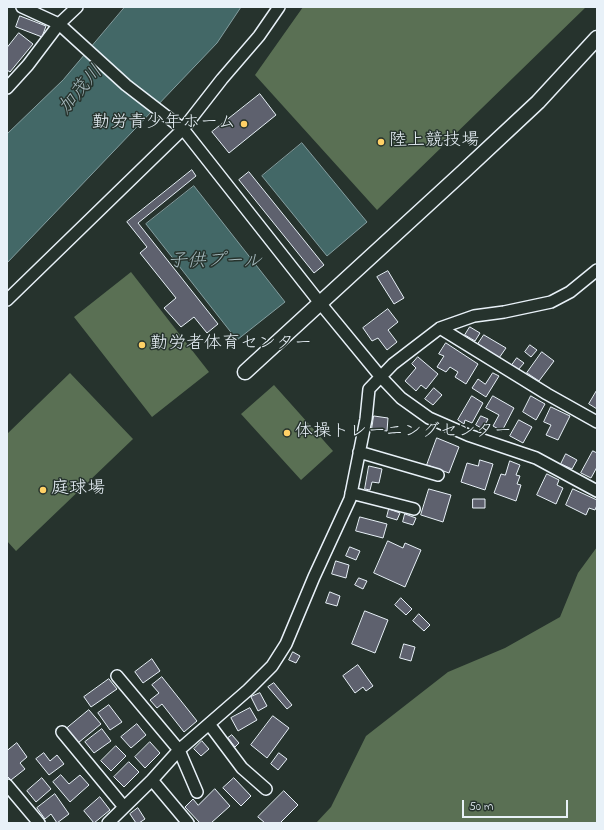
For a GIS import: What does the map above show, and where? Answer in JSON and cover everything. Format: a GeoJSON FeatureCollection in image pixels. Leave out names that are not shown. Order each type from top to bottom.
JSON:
{"type":"FeatureCollection","features":[{"type":"Feature","properties":{"kind":"street"},"geometry":{"type":"LineString","coordinates":[[22,7],[59,24],[126,85],[183,129],[320,303],[380,376],[401,398],[429,418],[468,435],[536,458],[597,491]]}},
{"type":"Feature","properties":{"kind":"street"},"geometry":{"type":"LineString","coordinates":[[7,88],[28,65],[59,24],[77,7]]}},
{"type":"Feature","properties":{"kind":"street"},"geometry":{"type":"LineString","coordinates":[[7,300],[183,129],[222,79],[259,36],[279,7]]}},
{"type":"Feature","properties":{"kind":"street"},"geometry":{"type":"LineString","coordinates":[[245,372],[538,102],[597,38]]}},
{"type":"Feature","properties":{"kind":"street"},"geometry":{"type":"LineString","coordinates":[[108,823],[152,780],[179,750],[248,690],[272,666],[286,644],[314,577],[350,499],[366,419],[369,389],[380,376],[393,364],[440,328],[474,316],[504,312],[551,302],[570,292],[597,270]]}},
{"type":"Feature","properties":{"kind":"street"},"geometry":{"type":"LineString","coordinates":[[440,328],[547,394],[597,422]]}},
{"type":"Feature","properties":{"kind":"street"},"geometry":{"type":"LineString","coordinates":[[359,452],[438,475]]}},
{"type":"Feature","properties":{"kind":"street"},"geometry":{"type":"LineString","coordinates":[[351,494],[414,509]]}},
{"type":"Feature","properties":{"kind":"street"},"geometry":{"type":"LineString","coordinates":[[117,676],[179,750],[197,792]]}},
{"type":"Feature","properties":{"kind":"street"},"geometry":{"type":"LineString","coordinates":[[208,724],[242,768],[266,789]]}},
{"type":"Feature","properties":{"kind":"street"},"geometry":{"type":"LineString","coordinates":[[62,732],[124,807]]}},
{"type":"Feature","properties":{"kind":"street"},"geometry":{"type":"LineString","coordinates":[[152,780],[188,823]]}},
{"type":"Feature","properties":{"kind":"street"},"geometry":{"type":"LineString","coordinates":[[7,785],[39,823]]}},
{"type":"Feature","properties":{"kind":"green space","name":"陸上競技場"},"geometry":{"type":"Polygon","coordinates":[[[303,7],[586,7],[377,210],[255,75],[303,7]]]}},
{"type":"Feature","properties":{"kind":"green space","name":"勤労者体育センター"},"geometry":{"type":"Polygon","coordinates":[[[131,272],[209,372],[152,417],[74,317],[131,272]]]}},
{"type":"Feature","properties":{"kind":"green space","name":"庭球場"},"geometry":{"type":"Polygon","coordinates":[[[70,373],[133,439],[16,551],[7,541],[7,434],[70,373]]]}},
{"type":"Feature","properties":{"kind":"green space","name":"体操トレーニングセンター"},"geometry":{"type":"Polygon","coordinates":[[[274,385],[333,451],[301,480],[241,414],[274,385]]]}},
{"type":"Feature","properties":{"kind":"green space"},"geometry":{"type":"Polygon","coordinates":[[[597,547],[597,823],[316,823],[331,807],[366,736],[448,672],[505,648],[560,617],[578,573],[597,547]]]}},
{"type":"Feature","properties":{"kind":"water","name":"加茂川"},"geometry":{"type":"Polygon","coordinates":[[[125,7],[241,7],[217,43],[7,263],[7,134],[63,80],[125,7]]]}},
{"type":"Feature","properties":{"kind":"water"},"geometry":{"type":"Polygon","coordinates":[[[302,143],[367,222],[327,256],[262,176],[302,143]]]}},
{"type":"Feature","properties":{"kind":"water","name":"子供プール"},"geometry":{"type":"Polygon","coordinates":[[[194,186],[285,302],[237,340],[146,224],[194,186]]]}},
{"type":"Feature","properties":{"kind":"building"},"geometry":{"type":"Polygon","coordinates":[[[20,16],[46,26],[42,37],[16,27],[20,16]]]}},
{"type":"Feature","properties":{"kind":"building"},"geometry":{"type":"Polygon","coordinates":[[[19,33],[33,44],[10,72],[7,70],[7,48],[19,33]]]}},
{"type":"Feature","properties":{"kind":"building","name":"勤労青少年ホーム"},"geometry":{"type":"Polygon","coordinates":[[[260,94],[276,115],[229,153],[212,132],[260,94]]]}},
{"type":"Feature","properties":{"kind":"building"},"geometry":{"type":"Polygon","coordinates":[[[192,170],[196,176],[138,223],[218,324],[207,333],[194,317],[181,327],[164,308],[176,298],[140,253],[147,247],[127,222],[192,170]]]}},
{"type":"Feature","properties":{"kind":"building"},"geometry":{"type":"Polygon","coordinates":[[[249,172],[324,265],[314,273],[239,180],[249,172]]]}},
{"type":"Feature","properties":{"kind":"building"},"geometry":{"type":"Polygon","coordinates":[[[388,271],[404,298],[394,304],[377,277],[388,271]]]}},
{"type":"Feature","properties":{"kind":"building"},"geometry":{"type":"Polygon","coordinates":[[[388,309],[398,322],[388,330],[397,342],[387,350],[378,338],[372,341],[363,328],[388,309]]]}},
{"type":"Feature","properties":{"kind":"building"},"geometry":{"type":"Polygon","coordinates":[[[470,327],[480,333],[475,341],[465,335],[470,327]]]}},
{"type":"Feature","properties":{"kind":"building"},"geometry":{"type":"Polygon","coordinates":[[[484,335],[506,348],[499,358],[478,344],[484,335]]]}},
{"type":"Feature","properties":{"kind":"building"},"geometry":{"type":"Polygon","coordinates":[[[446,343],[478,364],[466,384],[455,377],[458,372],[450,367],[446,372],[437,367],[444,356],[439,354],[446,343]]]}},
{"type":"Feature","properties":{"kind":"building"},"geometry":{"type":"Polygon","coordinates":[[[530,345],[537,350],[531,357],[525,352],[530,345]]]}},
{"type":"Feature","properties":{"kind":"building"},"geometry":{"type":"Polygon","coordinates":[[[542,352],[554,361],[539,381],[527,373],[542,352]]]}},
{"type":"Feature","properties":{"kind":"building"},"geometry":{"type":"Polygon","coordinates":[[[418,357],[438,374],[426,389],[421,385],[416,391],[405,381],[416,368],[412,364],[418,357]]]}},
{"type":"Feature","properties":{"kind":"building"},"geometry":{"type":"Polygon","coordinates":[[[517,358],[524,363],[518,370],[512,365],[517,358]]]}},
{"type":"Feature","properties":{"kind":"building"},"geometry":{"type":"Polygon","coordinates":[[[493,373],[499,376],[486,397],[472,388],[478,379],[485,384],[493,373]]]}},
{"type":"Feature","properties":{"kind":"building"},"geometry":{"type":"Polygon","coordinates":[[[434,388],[442,395],[433,405],[425,399],[434,388]]]}},
{"type":"Feature","properties":{"kind":"building"},"geometry":{"type":"Polygon","coordinates":[[[597,390],[597,409],[589,404],[597,390]]]}},
{"type":"Feature","properties":{"kind":"building"},"geometry":{"type":"Polygon","coordinates":[[[472,396],[483,403],[472,423],[465,420],[464,424],[458,420],[472,396]]]}},
{"type":"Feature","properties":{"kind":"building"},"geometry":{"type":"Polygon","coordinates":[[[493,396],[514,408],[502,431],[493,426],[499,415],[486,408],[493,396]]]}},
{"type":"Feature","properties":{"kind":"building"},"geometry":{"type":"Polygon","coordinates":[[[531,396],[545,404],[536,420],[523,412],[531,396]]]}},
{"type":"Feature","properties":{"kind":"building"},"geometry":{"type":"Polygon","coordinates":[[[551,407],[570,416],[558,440],[546,435],[551,425],[544,422],[551,407]]]}},
{"type":"Feature","properties":{"kind":"building"},"geometry":{"type":"Polygon","coordinates":[[[374,416],[388,418],[387,431],[372,429],[374,416]]]}},
{"type":"Feature","properties":{"kind":"building"},"geometry":{"type":"Polygon","coordinates":[[[481,416],[488,419],[483,429],[476,425],[481,416]]]}},
{"type":"Feature","properties":{"kind":"building"},"geometry":{"type":"Polygon","coordinates":[[[519,420],[532,427],[523,443],[510,436],[519,420]]]}},
{"type":"Feature","properties":{"kind":"building"},"geometry":{"type":"Polygon","coordinates":[[[437,438],[459,447],[449,473],[427,465],[437,438]]]}},
{"type":"Feature","properties":{"kind":"building"},"geometry":{"type":"Polygon","coordinates":[[[593,451],[597,453],[597,467],[591,478],[581,473],[593,451]]]}},
{"type":"Feature","properties":{"kind":"building"},"geometry":{"type":"Polygon","coordinates":[[[566,454],[577,460],[572,469],[561,464],[566,454]]]}},
{"type":"Feature","properties":{"kind":"building"},"geometry":{"type":"Polygon","coordinates":[[[480,460],[493,464],[485,490],[461,482],[467,463],[478,466],[480,460]]]}},
{"type":"Feature","properties":{"kind":"building"},"geometry":{"type":"Polygon","coordinates":[[[510,461],[520,465],[516,475],[520,476],[517,484],[521,485],[516,501],[494,493],[501,474],[505,475],[510,461]]]}},
{"type":"Feature","properties":{"kind":"building"},"geometry":{"type":"Polygon","coordinates":[[[369,466],[382,469],[379,483],[372,482],[370,490],[365,489],[369,466]]]}},
{"type":"Feature","properties":{"kind":"building"},"geometry":{"type":"Polygon","coordinates":[[[547,474],[559,480],[557,485],[563,488],[556,504],[537,495],[547,474]]]}},
{"type":"Feature","properties":{"kind":"building"},"geometry":{"type":"Polygon","coordinates":[[[429,489],[451,495],[443,522],[421,515],[429,489]]]}},
{"type":"Feature","properties":{"kind":"building"},"geometry":{"type":"Polygon","coordinates":[[[573,489],[597,500],[595,510],[589,508],[586,515],[566,505],[573,489]]]}},
{"type":"Feature","properties":{"kind":"building"},"geometry":{"type":"Polygon","coordinates":[[[473,499],[485,499],[485,508],[473,508],[473,499]]]}},
{"type":"Feature","properties":{"kind":"building"},"geometry":{"type":"Polygon","coordinates":[[[389,509],[400,513],[397,520],[387,517],[389,509]]]}},
{"type":"Feature","properties":{"kind":"building"},"geometry":{"type":"Polygon","coordinates":[[[405,514],[416,518],[413,525],[403,522],[405,514]]]}},
{"type":"Feature","properties":{"kind":"building"},"geometry":{"type":"Polygon","coordinates":[[[360,517],[387,524],[383,538],[356,531],[360,517]]]}},
{"type":"Feature","properties":{"kind":"building"},"geometry":{"type":"Polygon","coordinates":[[[388,541],[403,548],[405,543],[421,550],[405,587],[374,573],[388,541]]]}},
{"type":"Feature","properties":{"kind":"building"},"geometry":{"type":"Polygon","coordinates":[[[350,547],[360,551],[356,560],[346,556],[350,547]]]}},
{"type":"Feature","properties":{"kind":"building"},"geometry":{"type":"Polygon","coordinates":[[[336,561],[349,565],[346,578],[332,574],[336,561]]]}},
{"type":"Feature","properties":{"kind":"building"},"geometry":{"type":"Polygon","coordinates":[[[359,578],[367,581],[363,589],[355,585],[359,578]]]}},
{"type":"Feature","properties":{"kind":"building"},"geometry":{"type":"Polygon","coordinates":[[[330,592],[340,596],[337,606],[326,603],[330,592]]]}},
{"type":"Feature","properties":{"kind":"building"},"geometry":{"type":"Polygon","coordinates":[[[401,598],[412,609],[406,615],[395,605],[401,598]]]}},
{"type":"Feature","properties":{"kind":"building"},"geometry":{"type":"Polygon","coordinates":[[[365,611],[388,620],[375,653],[352,644],[365,611]]]}},
{"type":"Feature","properties":{"kind":"building"},"geometry":{"type":"Polygon","coordinates":[[[419,614],[430,625],[424,631],[413,621],[419,614]]]}},
{"type":"Feature","properties":{"kind":"building"},"geometry":{"type":"Polygon","coordinates":[[[404,644],[415,647],[411,661],[400,658],[404,644]]]}},
{"type":"Feature","properties":{"kind":"building"},"geometry":{"type":"Polygon","coordinates":[[[293,652],[300,656],[296,663],[289,660],[293,652]]]}},
{"type":"Feature","properties":{"kind":"building"},"geometry":{"type":"Polygon","coordinates":[[[152,659],[160,671],[143,683],[135,672],[152,659]]]}},
{"type":"Feature","properties":{"kind":"building"},"geometry":{"type":"Polygon","coordinates":[[[358,665],[373,686],[366,691],[363,687],[355,693],[343,676],[358,665]]]}},
{"type":"Feature","properties":{"kind":"building"},"geometry":{"type":"Polygon","coordinates":[[[162,677],[197,721],[184,732],[162,704],[157,708],[150,700],[159,693],[152,685],[162,677]]]}},
{"type":"Feature","properties":{"kind":"building"},"geometry":{"type":"Polygon","coordinates":[[[109,679],[117,689],[91,707],[84,697],[109,679]]]}},
{"type":"Feature","properties":{"kind":"building"},"geometry":{"type":"Polygon","coordinates":[[[274,683],[292,705],[287,709],[268,687],[274,683]]]}},
{"type":"Feature","properties":{"kind":"building"},"geometry":{"type":"Polygon","coordinates":[[[260,693],[267,706],[258,711],[251,697],[260,693]]]}},
{"type":"Feature","properties":{"kind":"building"},"geometry":{"type":"Polygon","coordinates":[[[109,705],[122,722],[110,730],[98,713],[109,705]]]}},
{"type":"Feature","properties":{"kind":"building"},"geometry":{"type":"Polygon","coordinates":[[[250,708],[257,720],[238,731],[231,718],[250,708]]]}},
{"type":"Feature","properties":{"kind":"building"},"geometry":{"type":"Polygon","coordinates":[[[89,710],[101,724],[78,743],[66,729],[89,710]]]}},
{"type":"Feature","properties":{"kind":"building"},"geometry":{"type":"Polygon","coordinates":[[[273,716],[289,728],[267,758],[251,745],[273,716]]]}},
{"type":"Feature","properties":{"kind":"building"},"geometry":{"type":"Polygon","coordinates":[[[137,724],[146,735],[131,748],[121,737],[137,724]]]}},
{"type":"Feature","properties":{"kind":"building"},"geometry":{"type":"Polygon","coordinates":[[[102,729],[111,741],[94,753],[85,742],[102,729]]]}},
{"type":"Feature","properties":{"kind":"building"},"geometry":{"type":"Polygon","coordinates":[[[232,735],[239,743],[235,747],[228,738],[232,735]]]}},
{"type":"Feature","properties":{"kind":"building"},"geometry":{"type":"Polygon","coordinates":[[[202,741],[209,749],[201,756],[194,749],[202,741]]]}},
{"type":"Feature","properties":{"kind":"building"},"geometry":{"type":"Polygon","coordinates":[[[150,742],[160,753],[145,768],[135,757],[150,742]]]}},
{"type":"Feature","properties":{"kind":"building"},"geometry":{"type":"Polygon","coordinates":[[[17,743],[27,757],[20,763],[25,769],[11,780],[7,776],[7,751],[17,743]]]}},
{"type":"Feature","properties":{"kind":"building"},"geometry":{"type":"Polygon","coordinates":[[[116,746],[126,756],[111,771],[101,761],[116,746]]]}},
{"type":"Feature","properties":{"kind":"building"},"geometry":{"type":"Polygon","coordinates":[[[44,753],[50,761],[57,755],[64,764],[49,775],[36,759],[44,753]]]}},
{"type":"Feature","properties":{"kind":"building"},"geometry":{"type":"Polygon","coordinates":[[[279,753],[287,759],[278,770],[271,764],[279,753]]]}},
{"type":"Feature","properties":{"kind":"building"},"geometry":{"type":"Polygon","coordinates":[[[129,762],[139,772],[124,787],[114,777],[129,762]]]}},
{"type":"Feature","properties":{"kind":"building"},"geometry":{"type":"Polygon","coordinates":[[[61,775],[69,784],[80,775],[89,785],[70,802],[53,782],[61,775]]]}},
{"type":"Feature","properties":{"kind":"building"},"geometry":{"type":"Polygon","coordinates":[[[42,778],[51,789],[36,802],[27,791],[42,778]]]}},
{"type":"Feature","properties":{"kind":"building"},"geometry":{"type":"Polygon","coordinates":[[[234,778],[251,796],[241,806],[223,788],[234,778]]]}},
{"type":"Feature","properties":{"kind":"building"},"geometry":{"type":"Polygon","coordinates":[[[215,789],[230,806],[211,823],[200,823],[185,807],[193,799],[198,805],[215,789]]]}},
{"type":"Feature","properties":{"kind":"building"},"geometry":{"type":"Polygon","coordinates":[[[284,791],[298,805],[280,823],[265,823],[258,817],[284,791]]]}},
{"type":"Feature","properties":{"kind":"building"},"geometry":{"type":"Polygon","coordinates":[[[55,794],[69,814],[57,823],[51,814],[45,819],[37,808],[55,794]]]}},
{"type":"Feature","properties":{"kind":"building"},"geometry":{"type":"Polygon","coordinates":[[[100,797],[110,810],[94,823],[84,811],[100,797]]]}},
{"type":"Feature","properties":{"kind":"building"},"geometry":{"type":"Polygon","coordinates":[[[138,808],[145,819],[139,823],[136,823],[130,814],[138,808]]]}},
{"type":"Feature","properties":{"kind":"place","name":"勤労青少年ホーム"},"geometry":{"type":"Point","coordinates":[244,124]}},
{"type":"Feature","properties":{"kind":"place","name":"陸上競技場"},"geometry":{"type":"Point","coordinates":[381,142]}},
{"type":"Feature","properties":{"kind":"place","name":"勤労者体育センター"},"geometry":{"type":"Point","coordinates":[142,345]}},
{"type":"Feature","properties":{"kind":"place","name":"体操トレーニングセンター"},"geometry":{"type":"Point","coordinates":[287,433]}},
{"type":"Feature","properties":{"kind":"place","name":"庭球場"},"geometry":{"type":"Point","coordinates":[43,490]}}]}
